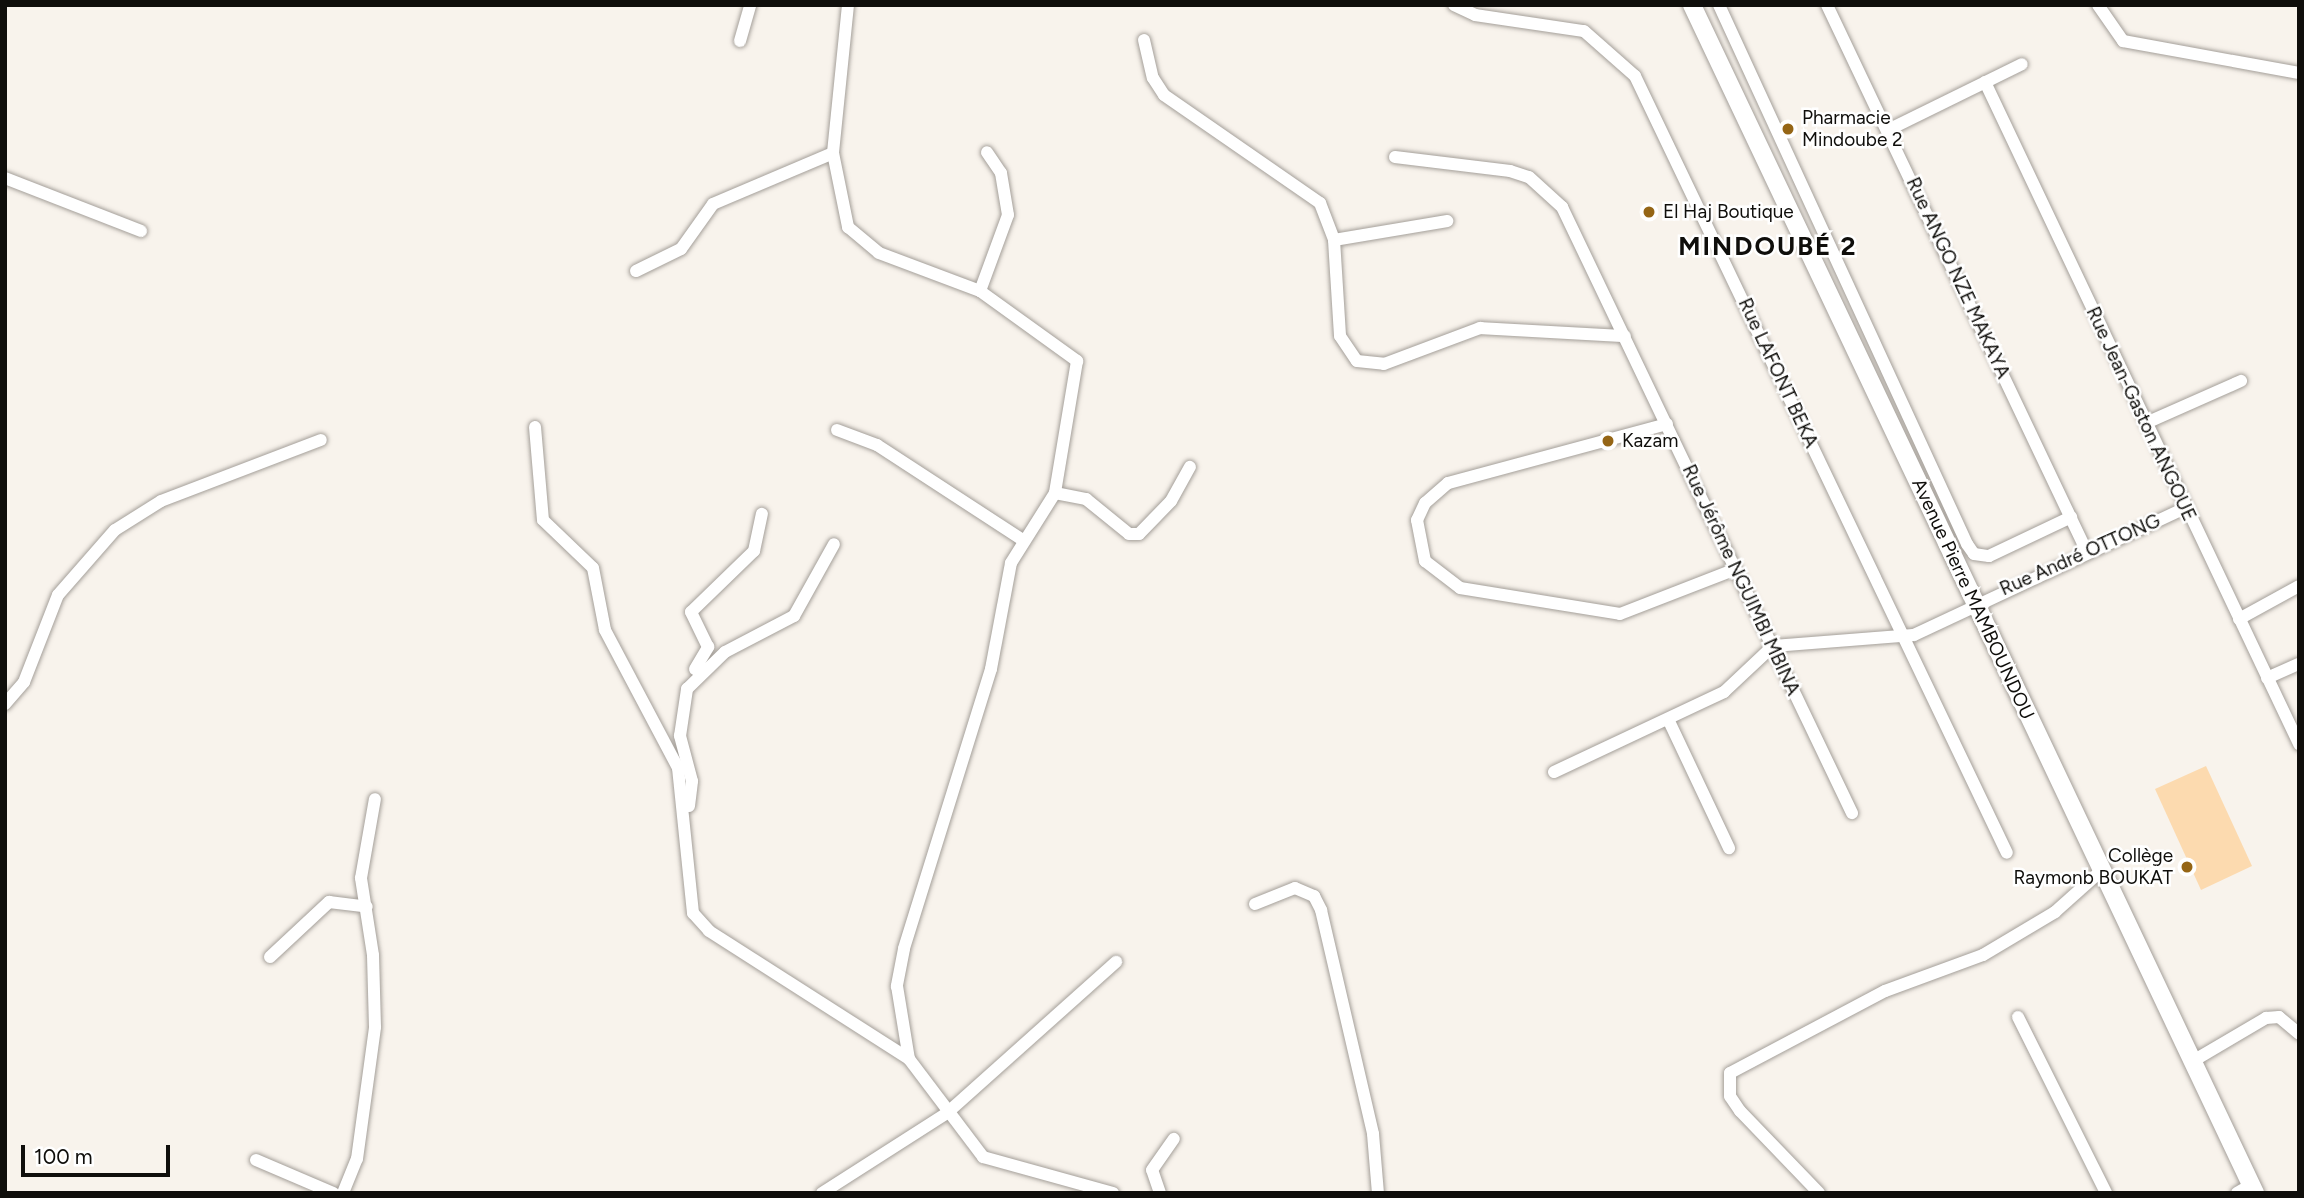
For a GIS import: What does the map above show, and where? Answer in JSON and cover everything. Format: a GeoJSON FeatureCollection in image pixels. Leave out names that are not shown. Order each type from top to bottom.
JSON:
{"type":"FeatureCollection","features":[{"type":"Feature","properties":{"kind":"street"},"geometry":{"type":"LineString","coordinates":[[740,41],[750,5]]}},
{"type":"Feature","properties":{"kind":"street"},"geometry":{"type":"LineString","coordinates":[[848,5],[833,153],[842,214],[867,245],[980,291],[1077,361],[1055,493],[1011,563],[991,668],[898,971],[909,1059]]}},
{"type":"Feature","properties":{"kind":"street","name":"Rue LAFONT BEKA"},"geometry":{"type":"LineString","coordinates":[[1454,5],[1475,15],[1584,31],[1635,76],[2007,853]]}},
{"type":"Feature","properties":{"kind":"street","name":"Avenue Pierre MAMBOUNDOU"},"geometry":{"type":"LineString","coordinates":[[1692,5],[2193,1061],[2247,1190]]}},
{"type":"Feature","properties":{"kind":"street"},"geometry":{"type":"LineString","coordinates":[[1719,5],[1966,544],[1974,554],[1989,555],[2071,517]]}},
{"type":"Feature","properties":{"kind":"street","name":"Rue ANGO NZE MAKAYA"},"geometry":{"type":"LineString","coordinates":[[1827,5],[2087,552]]}},
{"type":"Feature","properties":{"kind":"street"},"geometry":{"type":"LineString","coordinates":[[2098,5],[2123,41],[2299,73]]}},
{"type":"Feature","properties":{"kind":"street"},"geometry":{"type":"LineString","coordinates":[[1144,40],[1161,91],[1308,191],[1326,213],[1334,240],[1340,335],[1357,361],[1384,365],[1480,328],[1625,336]]}},
{"type":"Feature","properties":{"kind":"street"},"geometry":{"type":"LineString","coordinates":[[1888,130],[2022,64]]}},
{"type":"Feature","properties":{"kind":"street","name":"Rue Jean-Gaston ANGOUE"},"geometry":{"type":"LineString","coordinates":[[1985,82],[2299,744]]}},
{"type":"Feature","properties":{"kind":"street"},"geometry":{"type":"LineString","coordinates":[[980,291],[1008,215],[1001,173],[987,152]]}},
{"type":"Feature","properties":{"kind":"street"},"geometry":{"type":"LineString","coordinates":[[636,271],[681,249],[713,204],[833,153]]}},
{"type":"Feature","properties":{"kind":"street","name":"Rue Jérôme NGUIMBI MBINA"},"geometry":{"type":"LineString","coordinates":[[1395,157],[1510,171],[1542,187],[1571,223],[1852,813]]}},
{"type":"Feature","properties":{"kind":"street"},"geometry":{"type":"LineString","coordinates":[[5,178],[141,231]]}},
{"type":"Feature","properties":{"kind":"street"},"geometry":{"type":"LineString","coordinates":[[1334,240],[1447,220]]}},
{"type":"Feature","properties":{"kind":"street"},"geometry":{"type":"LineString","coordinates":[[2146,423],[2241,381]]}},
{"type":"Feature","properties":{"kind":"street"},"geometry":{"type":"LineString","coordinates":[[1667,424],[1448,483],[1424,503],[1417,520],[1425,561],[1441,578],[1473,592],[1620,614],[1735,569]]}},
{"type":"Feature","properties":{"kind":"street"},"geometry":{"type":"LineString","coordinates":[[535,427],[543,520],[593,568],[606,630],[673,757],[687,809]]}},
{"type":"Feature","properties":{"kind":"street"},"geometry":{"type":"LineString","coordinates":[[837,430],[877,445],[1023,540]]}},
{"type":"Feature","properties":{"kind":"street"},"geometry":{"type":"LineString","coordinates":[[5,704],[24,682],[58,595],[115,530],[161,501],[321,440]]}},
{"type":"Feature","properties":{"kind":"street"},"geometry":{"type":"LineString","coordinates":[[1055,493],[1086,499],[1129,534],[1139,534],[1171,501],[1190,467]]}},
{"type":"Feature","properties":{"kind":"street","name":"Rue André OTTONG"},"geometry":{"type":"LineString","coordinates":[[1902,638],[2185,508]]}},
{"type":"Feature","properties":{"kind":"street"},"geometry":{"type":"LineString","coordinates":[[762,514],[754,551],[691,612],[708,646],[680,718],[692,781],[687,809],[686,892],[703,925],[909,1059],[947,1114],[983,1157],[1112,1193]]}},
{"type":"Feature","properties":{"kind":"street"},"geometry":{"type":"LineString","coordinates":[[696,675],[794,616],[834,544]]}},
{"type":"Feature","properties":{"kind":"street"},"geometry":{"type":"LineString","coordinates":[[2239,620],[2299,586]]}},
{"type":"Feature","properties":{"kind":"street"},"geometry":{"type":"LineString","coordinates":[[1554,772],[1724,692],[1773,646],[1902,638]]}},
{"type":"Feature","properties":{"kind":"street"},"geometry":{"type":"LineString","coordinates":[[2267,678],[2299,664]]}},
{"type":"Feature","properties":{"kind":"street"},"geometry":{"type":"LineString","coordinates":[[1668,719],[1729,848]]}},
{"type":"Feature","properties":{"kind":"street"},"geometry":{"type":"LineString","coordinates":[[343,1193],[357,1159],[375,1027],[366,907],[361,878],[375,799]]}},
{"type":"Feature","properties":{"kind":"street"},"geometry":{"type":"LineString","coordinates":[[1819,1193],[1740,1111],[1731,1096],[1730,1073],[1885,991],[1983,955],[2055,912],[2102,870]]}},
{"type":"Feature","properties":{"kind":"street"},"geometry":{"type":"LineString","coordinates":[[1255,904],[1295,888],[1314,896],[1321,910],[1373,1134],[1378,1193]]}},
{"type":"Feature","properties":{"kind":"street"},"geometry":{"type":"LineString","coordinates":[[270,957],[329,902],[366,907]]}},
{"type":"Feature","properties":{"kind":"street"},"geometry":{"type":"LineString","coordinates":[[822,1193],[947,1114],[1116,962]]}},
{"type":"Feature","properties":{"kind":"street"},"geometry":{"type":"LineString","coordinates":[[2018,1017],[2106,1193]]}},
{"type":"Feature","properties":{"kind":"street"},"geometry":{"type":"LineString","coordinates":[[2193,1061],[2266,1018],[2279,1017],[2299,1034]]}},
{"type":"Feature","properties":{"kind":"street"},"geometry":{"type":"LineString","coordinates":[[1160,1193],[1152,1170],[1174,1139]]}},
{"type":"Feature","properties":{"kind":"street"},"geometry":{"type":"LineString","coordinates":[[256,1160],[333,1193]]}},
{"type":"Feature","properties":{"kind":"shaded area"},"geometry":{"type":"Polygon","coordinates":[[[2206,766],[2252,866],[2201,890],[2155,789],[2206,766]]]}},
{"type":"Feature","properties":{"kind":"place","name":"Pharmacie Mindoube 2"},"geometry":{"type":"Point","coordinates":[1788,129]}},
{"type":"Feature","properties":{"kind":"place","name":"El Haj Boutique"},"geometry":{"type":"Point","coordinates":[1649,212]}},
{"type":"Feature","properties":{"kind":"place","name":"Kazam"},"geometry":{"type":"Point","coordinates":[1608,441]}},
{"type":"Feature","properties":{"kind":"place","name":"Collège Raymonb BOUKAT"},"geometry":{"type":"Point","coordinates":[2187,867]}},
{"type":"Feature","properties":{"kind":"district","name":"MINDOUBÉ 2"},"geometry":{"type":"Point","coordinates":[1768,247]}}]}
